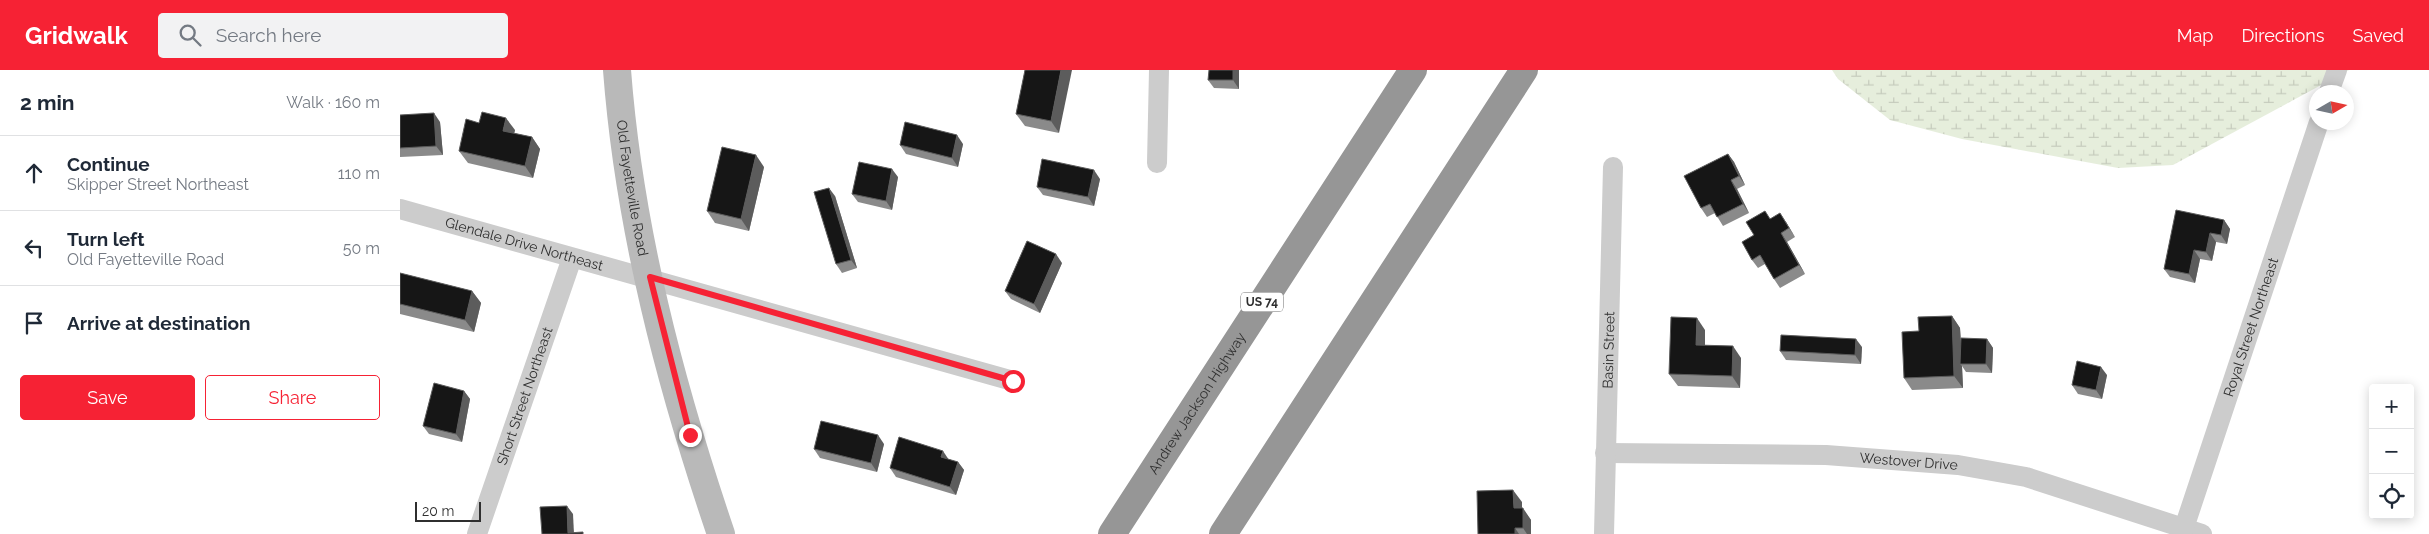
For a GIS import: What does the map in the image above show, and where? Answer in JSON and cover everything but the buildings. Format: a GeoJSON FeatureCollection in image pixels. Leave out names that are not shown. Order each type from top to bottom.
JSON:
{"type":"FeatureCollection","features":[{"type":"Feature","properties":{"kind":"highway","name":"Andrew Jackson Highway"},"geometry":{"type":"LineString","coordinates":[[1112,534],[1413,70]]}},
{"type":"Feature","properties":{"kind":"highway"},"geometry":{"type":"LineString","coordinates":[[1223,534],[1524,70]]}},
{"type":"Feature","properties":{"kind":"street","name":"Old Fayetteville Road"},"geometry":{"type":"LineString","coordinates":[[617,70],[627,170],[650,277],[685,418],[721,534]]}},
{"type":"Feature","properties":{"kind":"street"},"geometry":{"type":"LineString","coordinates":[[1157,163],[1159,70]]}},
{"type":"Feature","properties":{"kind":"street"},"geometry":{"type":"LineString","coordinates":[[2332,85],[2337,70]]}},
{"type":"Feature","properties":{"kind":"street","name":"Royal Street Northeast"},"geometry":{"type":"LineString","coordinates":[[2190,532],[2316,130]]}},
{"type":"Feature","properties":{"kind":"street","name":"Basin Street"},"geometry":{"type":"LineString","coordinates":[[1604,534],[1613,167]]}},
{"type":"Feature","properties":{"kind":"street","name":"Glendale Drive Northeast"},"geometry":{"type":"LineString","coordinates":[[400,209],[572,258],[650,277],[1013,381]]}},
{"type":"Feature","properties":{"kind":"street","name":"Short Street Northeast"},"geometry":{"type":"LineString","coordinates":[[478,534],[572,258]]}},
{"type":"Feature","properties":{"kind":"street","name":"Westover Drive"},"geometry":{"type":"LineString","coordinates":[[1605,453],[1826,455],[1958,465],[2026,477],[2190,532]]}},
{"type":"Feature","properties":{"kind":"green space"},"geometry":{"type":"Polygon","coordinates":[[[1832,70],[2349,70],[2321,85],[2309,85],[2309,92],[2173,165],[2118,168],[1962,139],[1890,120],[1838,79],[1832,70]]]}},
{"type":"Feature","properties":{"kind":"route"},"geometry":{"type":"LineString","coordinates":[[690,435],[668,355],[650,277],[1013,381]]}}]}
